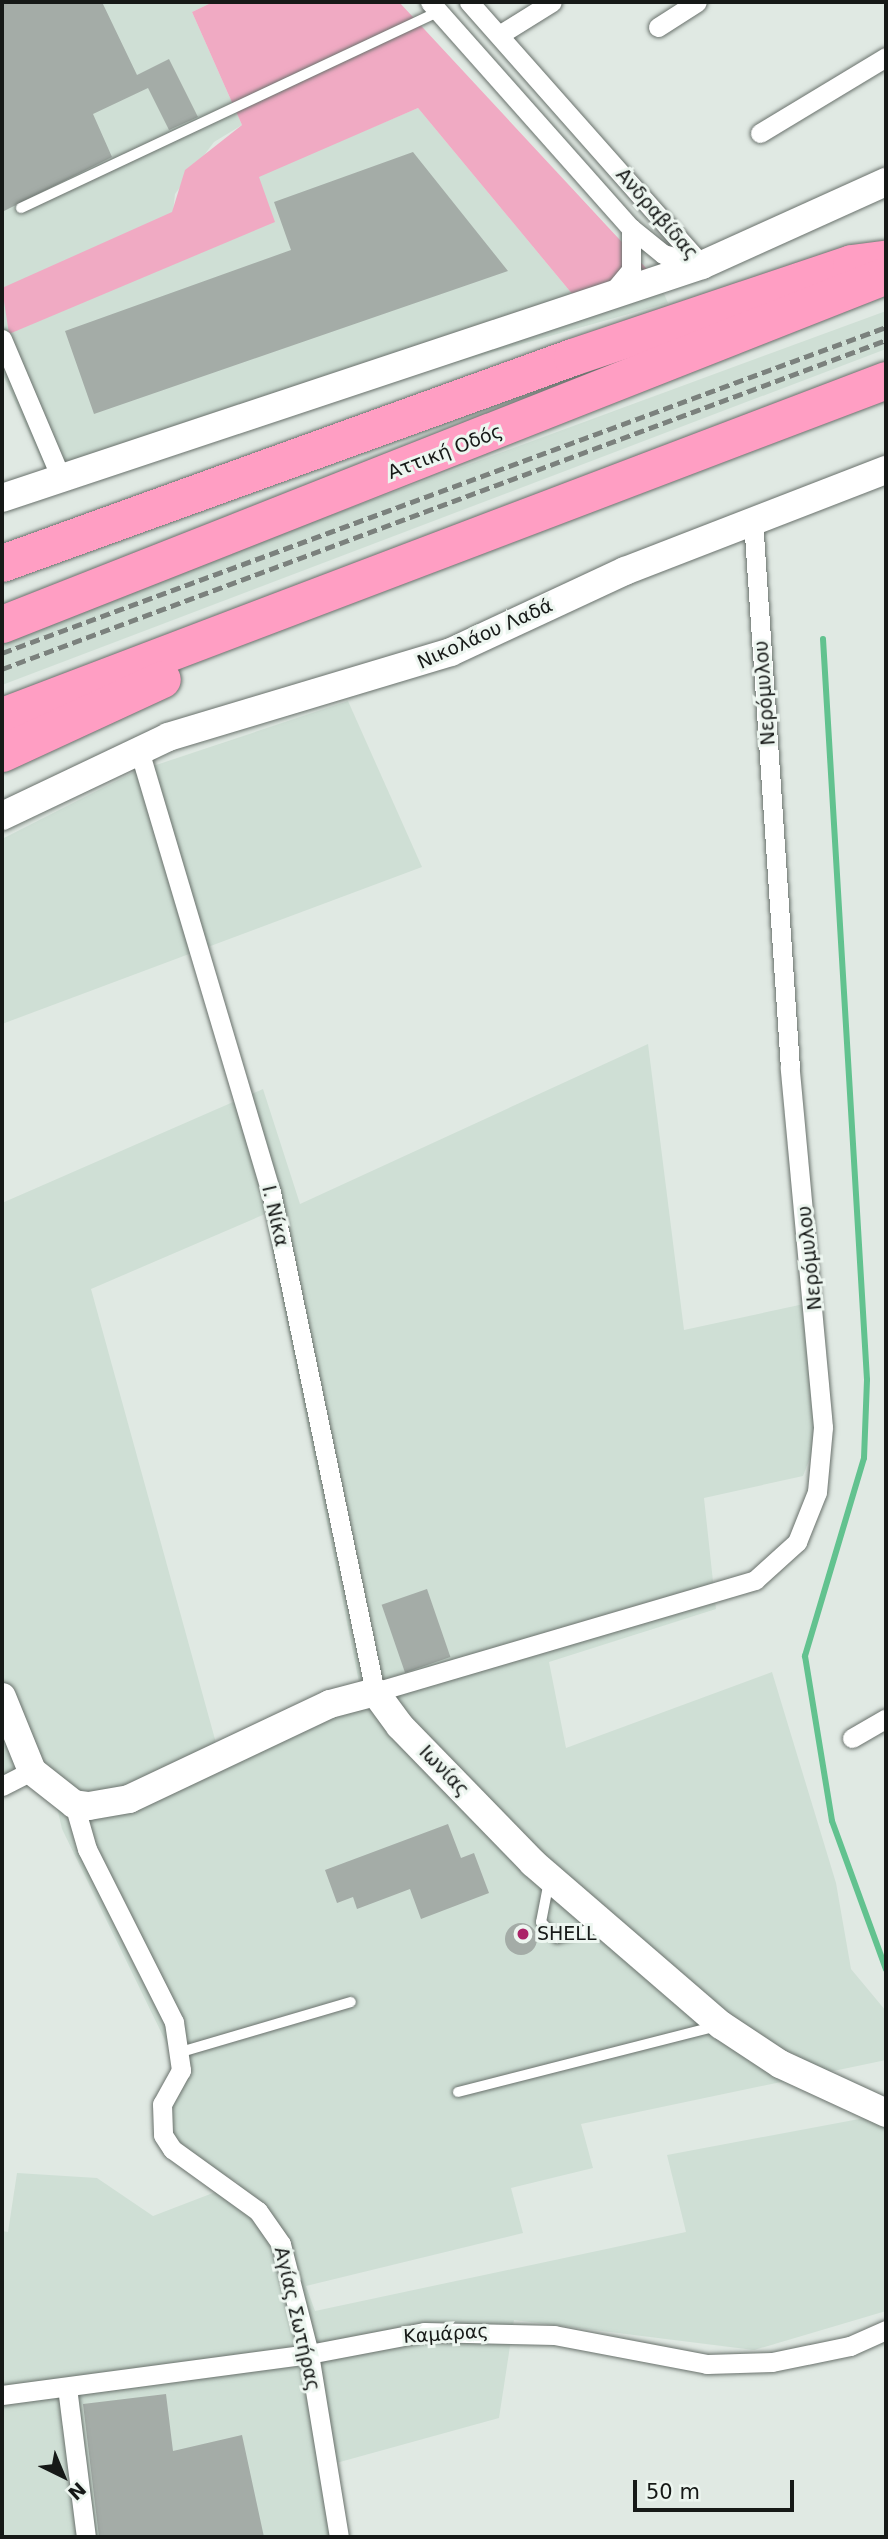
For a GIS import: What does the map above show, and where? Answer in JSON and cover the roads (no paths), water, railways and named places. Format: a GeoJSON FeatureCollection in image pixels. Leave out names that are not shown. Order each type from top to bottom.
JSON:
{"type":"FeatureCollection","features":[{"type":"Feature","properties":{"kind":"highway"},"geometry":{"type":"LineString","coordinates":[[2,563],[572,357],[851,263],[886,259]]}},
{"type":"Feature","properties":{"kind":"highway","name":"Αττική Οδός"},"geometry":{"type":"LineString","coordinates":[[2,624],[886,275]]}},
{"type":"Feature","properties":{"kind":"highway"},"geometry":{"type":"LineString","coordinates":[[2,716],[886,380]]}},
{"type":"Feature","properties":{"kind":"highway"},"geometry":{"type":"LineString","coordinates":[[2,752],[168,676],[301,603]]}},
{"type":"Feature","properties":{"kind":"street","name":"Ανδραβίδας"},"geometry":{"type":"LineString","coordinates":[[469,2],[702,265]]}},
{"type":"Feature","properties":{"kind":"street"},"geometry":{"type":"LineString","coordinates":[[499,36],[551,2]]}},
{"type":"Feature","properties":{"kind":"street"},"geometry":{"type":"LineString","coordinates":[[658,27],[696,2]]}},
{"type":"Feature","properties":{"kind":"street","name":"Ανδραβίδας"},"geometry":{"type":"LineString","coordinates":[[435,7],[631,228],[663,254],[702,265]]}},
{"type":"Feature","properties":{"kind":"street"},"geometry":{"type":"LineString","coordinates":[[760,133],[886,57]]}},
{"type":"Feature","properties":{"kind":"street"},"geometry":{"type":"LineString","coordinates":[[2,498],[702,265],[886,182]]}},
{"type":"Feature","properties":{"kind":"street"},"geometry":{"type":"LineString","coordinates":[[609,296],[631,270],[631,228]]}},
{"type":"Feature","properties":{"kind":"street"},"geometry":{"type":"LineString","coordinates":[[2,339],[61,478]]}},
{"type":"Feature","properties":{"kind":"street","name":"Νικολάου Λαδά"},"geometry":{"type":"LineString","coordinates":[[2,816],[138,750],[439,656],[753,519],[886,470]]}},
{"type":"Feature","properties":{"kind":"street","name":"Νερόμυλου"},"geometry":{"type":"LineString","coordinates":[[375,1692],[755,1580],[797,1542],[817,1492],[823,1427],[819,1349],[790,1068],[753,519]]}},
{"type":"Feature","properties":{"kind":"street","name":"Ι. Νίκα"},"geometry":{"type":"LineString","coordinates":[[138,750],[271,1192],[375,1692]]}},
{"type":"Feature","properties":{"kind":"street"},"geometry":{"type":"LineString","coordinates":[[2,1697],[32,1771],[74,1804],[129,1799],[330,1704],[375,1692]]}},
{"type":"Feature","properties":{"kind":"street","name":"Ιωνίας"},"geometry":{"type":"LineString","coordinates":[[375,1692],[400,1726],[549,1877],[721,2025],[780,2064],[886,2113]]}},
{"type":"Feature","properties":{"kind":"street"},"geometry":{"type":"LineString","coordinates":[[852,1738],[886,1718]]}},
{"type":"Feature","properties":{"kind":"street"},"geometry":{"type":"LineString","coordinates":[[2,1786],[32,1771]]}},
{"type":"Feature","properties":{"kind":"street","name":"Αγίας Σωτήρας"},"geometry":{"type":"LineString","coordinates":[[74,1804],[87,1849],[174,2022],[181,2052],[181,2070],[162,2104],[163,2135],[172,2149],[229,2187],[273,2228],[309,2354],[339,2537]]}},
{"type":"Feature","properties":{"kind":"street","name":"Καμάρας"},"geometry":{"type":"LineString","coordinates":[[2,2395],[309,2354],[424,2332],[491,2330],[554,2335],[707,2364],[772,2362],[850,2346],[886,2330]]}},
{"type":"Feature","properties":{"kind":"street"},"geometry":{"type":"LineString","coordinates":[[67,2387],[86,2537]]}},
{"type":"Feature","properties":{"kind":"lane"},"geometry":{"type":"LineString","coordinates":[[21,208],[435,7]]}},
{"type":"Feature","properties":{"kind":"lane"},"geometry":{"type":"LineString","coordinates":[[549,1877],[541,1922],[557,1938],[606,1926]]}},
{"type":"Feature","properties":{"kind":"lane"},"geometry":{"type":"LineString","coordinates":[[181,2052],[351,2001]]}},
{"type":"Feature","properties":{"kind":"lane"},"geometry":{"type":"LineString","coordinates":[[458,2092],[721,2025]]}},
{"type":"Feature","properties":{"kind":"waterway"},"geometry":{"type":"LineString","coordinates":[[823,639],[867,1380],[864,1458],[805,1656],[832,1821],[886,1969]]}},
{"type":"Feature","properties":{"kind":"railway"},"geometry":{"type":"LineString","coordinates":[[2,653],[886,327]]}},
{"type":"Feature","properties":{"kind":"railway"},"geometry":{"type":"LineString","coordinates":[[2,669],[886,340]]}},
{"type":"Feature","properties":{"kind":"place","name":"SHELL"},"geometry":{"type":"Point","coordinates":[523,1934]}}]}
